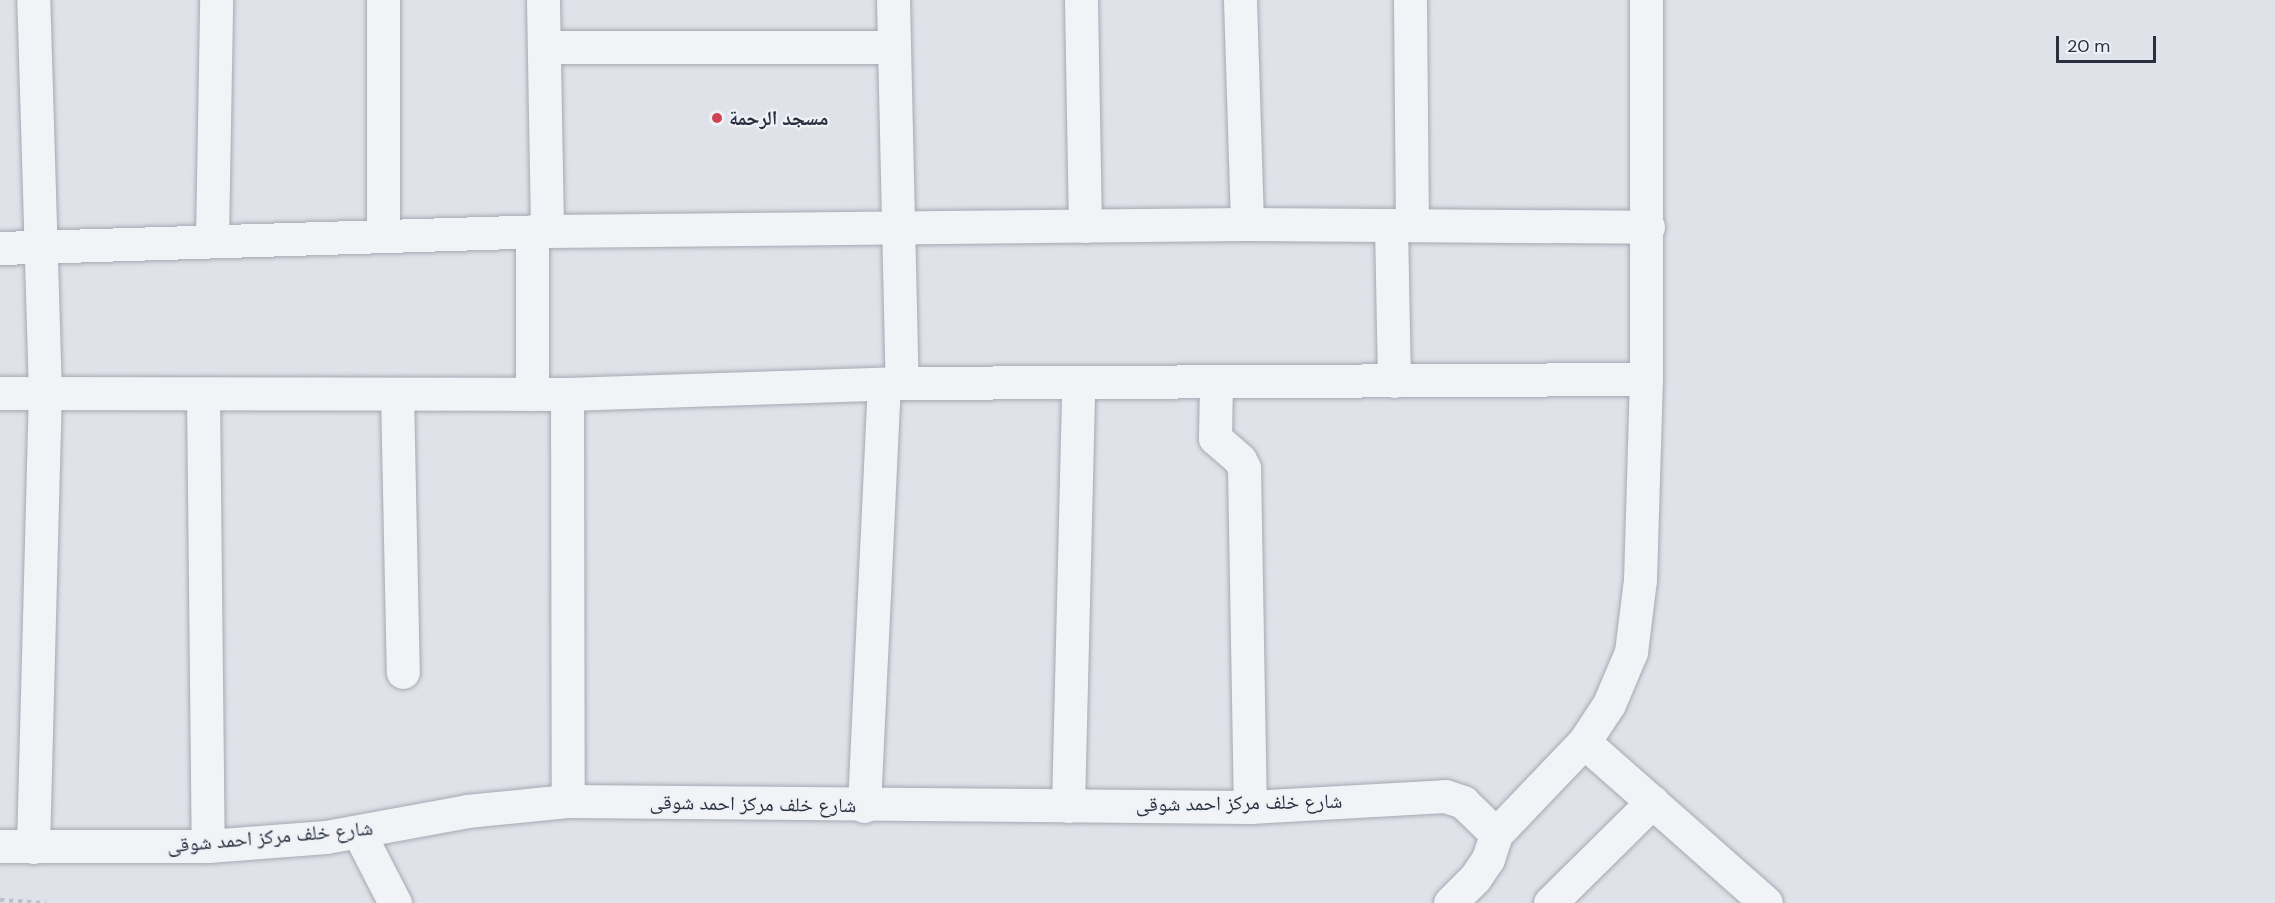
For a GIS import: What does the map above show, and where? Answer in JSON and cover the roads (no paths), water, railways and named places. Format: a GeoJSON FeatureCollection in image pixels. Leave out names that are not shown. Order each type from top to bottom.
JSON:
{"type":"FeatureCollection","features":[{"type":"Feature","properties":{"kind":"street"},"geometry":{"type":"LineString","coordinates":[[33,0],[45,394],[33,847]]}},
{"type":"Feature","properties":{"kind":"street"},"geometry":{"type":"LineString","coordinates":[[212,239],[216,0]]}},
{"type":"Feature","properties":{"kind":"street"},"geometry":{"type":"LineString","coordinates":[[383,0],[383,233]]}},
{"type":"Feature","properties":{"kind":"street"},"geometry":{"type":"LineString","coordinates":[[531,394],[540,231],[543,0]]}},
{"type":"Feature","properties":{"kind":"street"},"geometry":{"type":"LineString","coordinates":[[864,806],[893,384],[898,228],[893,0]]}},
{"type":"Feature","properties":{"kind":"street"},"geometry":{"type":"LineString","coordinates":[[1081,0],[1085,226]]}},
{"type":"Feature","properties":{"kind":"street"},"geometry":{"type":"LineString","coordinates":[[1240,0],[1247,224]]}},
{"type":"Feature","properties":{"kind":"street"},"geometry":{"type":"LineString","coordinates":[[1394,381],[1410,0]]}},
{"type":"Feature","properties":{"kind":"street"},"geometry":{"type":"LineString","coordinates":[[1450,903],[1475,878],[1488,859],[1496,834],[1584,742],[1609,704],[1631,652],[1641,580],[1646,379],[1648,227],[1646,0]]}},
{"type":"Feature","properties":{"kind":"street"},"geometry":{"type":"LineString","coordinates":[[544,47],[894,47]]}},
{"type":"Feature","properties":{"kind":"street"},"geometry":{"type":"LineString","coordinates":[[0,248],[383,233],[1247,224],[1648,227]]}},
{"type":"Feature","properties":{"kind":"street"},"geometry":{"type":"LineString","coordinates":[[0,393],[567,394],[893,384],[1078,382],[1216,384],[1646,379]]}},
{"type":"Feature","properties":{"kind":"street"},"geometry":{"type":"LineString","coordinates":[[1068,806],[1078,382]]}},
{"type":"Feature","properties":{"kind":"street"},"geometry":{"type":"LineString","coordinates":[[1216,384],[1215,438],[1222,448],[1240,460],[1244,468],[1250,807]]}},
{"type":"Feature","properties":{"kind":"street"},"geometry":{"type":"LineString","coordinates":[[203,394],[208,846]]}},
{"type":"Feature","properties":{"kind":"street"},"geometry":{"type":"LineString","coordinates":[[397,394],[403,672]]}},
{"type":"Feature","properties":{"kind":"street"},"geometry":{"type":"LineString","coordinates":[[567,394],[568,801]]}},
{"type":"Feature","properties":{"kind":"street"},"geometry":{"type":"LineString","coordinates":[[1584,742],[1766,903]]}},
{"type":"Feature","properties":{"kind":"street","name":"شارع خلف مركز احمد شوقى"},"geometry":{"type":"LineString","coordinates":[[0,846],[208,846],[359,833],[467,811],[568,801],[864,806],[1250,807],[1445,796],[1463,802],[1496,834]]}},
{"type":"Feature","properties":{"kind":"street"},"geometry":{"type":"LineString","coordinates":[[1550,903],[1652,802]]}},
{"type":"Feature","properties":{"kind":"street"},"geometry":{"type":"LineString","coordinates":[[359,833],[396,903]]}},
{"type":"Feature","properties":{"kind":"place","name":"مسجد الرحمة"},"geometry":{"type":"Point","coordinates":[717,118]}}]}
